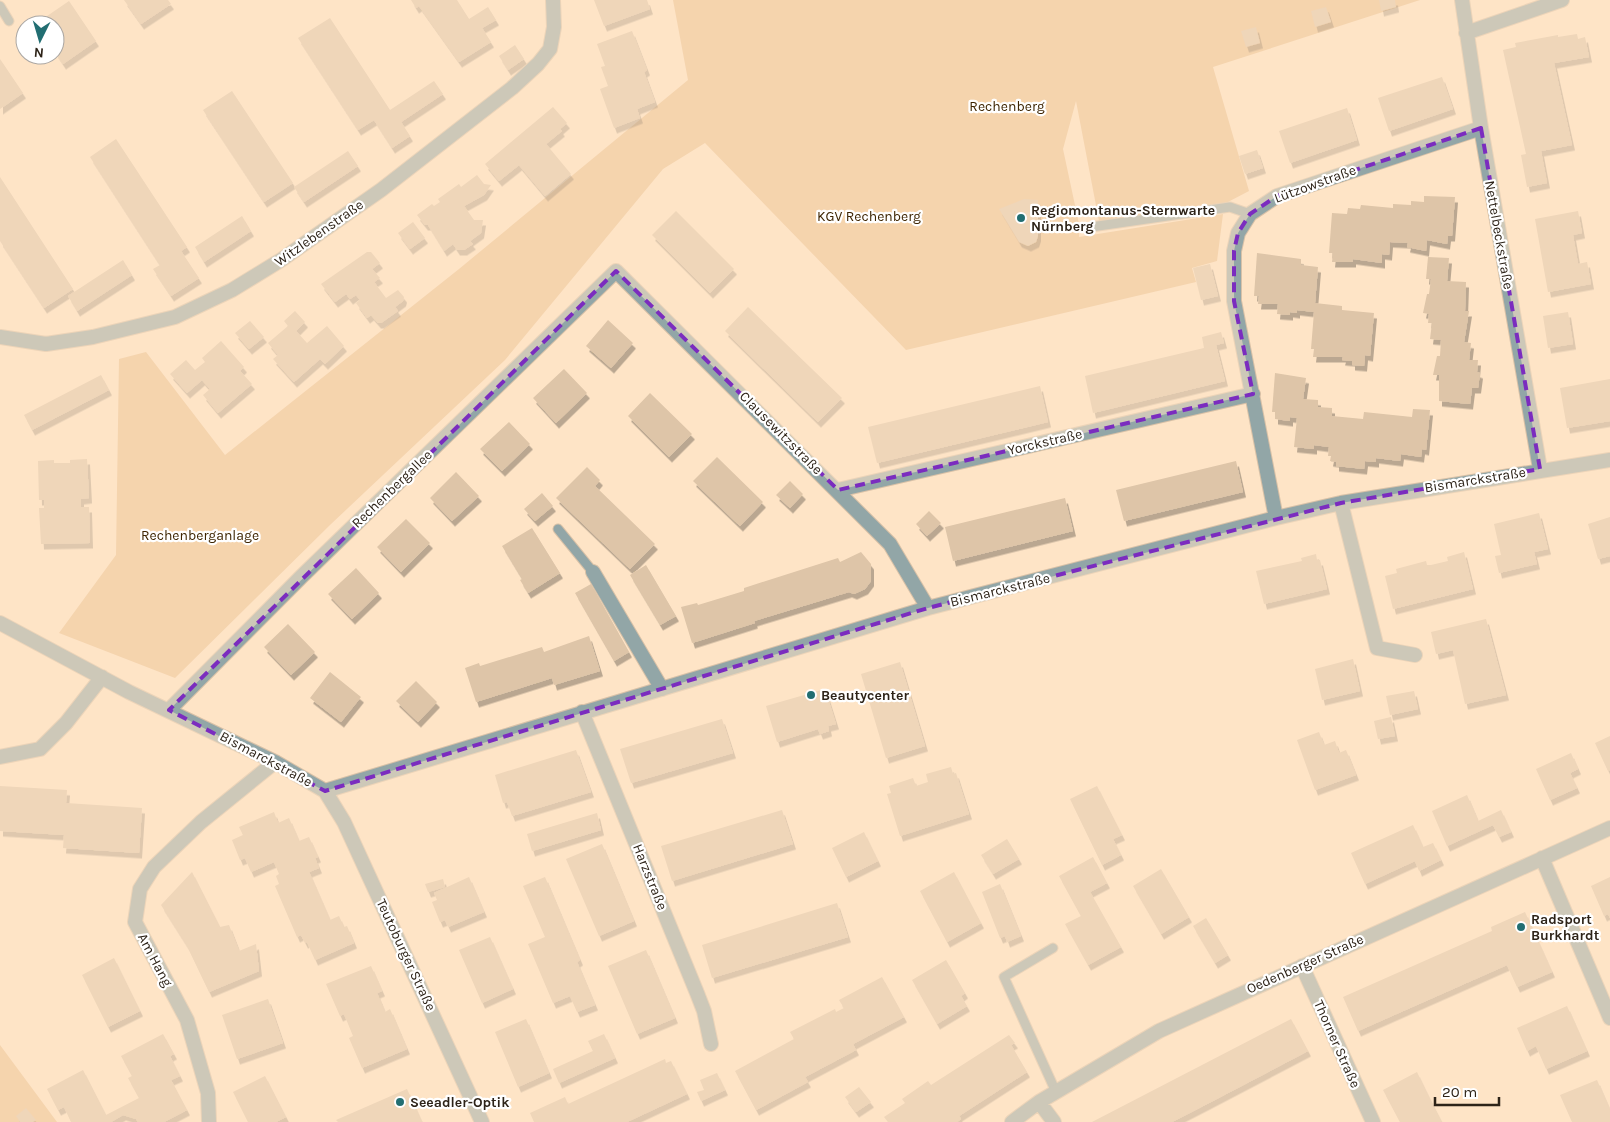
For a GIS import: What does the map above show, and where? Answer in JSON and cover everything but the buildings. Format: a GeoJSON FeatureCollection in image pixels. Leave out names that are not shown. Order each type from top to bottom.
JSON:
{"type":"FeatureCollection","features":[{"type":"Feature","properties":{"kind":"street","name":"Witzlebenstraße"},"geometry":{"type":"LineString","coordinates":[[0,337],[46,344],[93,337],[175,317],[232,290],[281,260],[381,190],[505,94],[538,64],[550,49],[554,27],[553,0]]}},
{"type":"Feature","properties":{"kind":"street","name":"Nettelbeckstraße"},"geometry":{"type":"LineString","coordinates":[[1462,0],[1481,128],[1540,469]]}},
{"type":"Feature","properties":{"kind":"street"},"geometry":{"type":"LineString","coordinates":[[1466,33],[1562,0]]}},
{"type":"Feature","properties":{"kind":"street","name":"Lützowstraße"},"geometry":{"type":"LineString","coordinates":[[1276,518],[1234,301],[1234,251],[1238,233],[1250,214],[1277,196],[1481,128]]}},
{"type":"Feature","properties":{"kind":"street","name":"Clausewitzstraße"},"geometry":{"type":"LineString","coordinates":[[616,271],[838,490],[890,544],[928,608]]}},
{"type":"Feature","properties":{"kind":"street","name":"Rechenbergallee"},"geometry":{"type":"LineString","coordinates":[[169,710],[301,577],[616,271]]}},
{"type":"Feature","properties":{"kind":"street","name":"Yorckstraße"},"geometry":{"type":"LineString","coordinates":[[838,490],[1252,394]]}},
{"type":"Feature","properties":{"kind":"street","name":"Bismarckstraße"},"geometry":{"type":"LineString","coordinates":[[0,623],[129,692],[275,762],[325,791],[928,608],[1276,518],[1341,502],[1540,469],[1610,460]]}},
{"type":"Feature","properties":{"kind":"street"},"geometry":{"type":"LineString","coordinates":[[1341,502],[1377,648],[1415,655]]}},
{"type":"Feature","properties":{"kind":"street"},"geometry":{"type":"LineString","coordinates":[[593,572],[662,689]]}},
{"type":"Feature","properties":{"kind":"street"},"geometry":{"type":"LineString","coordinates":[[0,758],[40,749],[66,723],[102,677]]}},
{"type":"Feature","properties":{"kind":"street","name":"Harzstraße"},"geometry":{"type":"LineString","coordinates":[[582,712],[697,993],[704,1012],[711,1044]]}},
{"type":"Feature","properties":{"kind":"street","name":"Am Hang"},"geometry":{"type":"LineString","coordinates":[[209,1122],[208,1093],[187,1020],[135,922],[140,889],[154,867],[201,822],[275,762]]}},
{"type":"Feature","properties":{"kind":"street","name":"Teutoburger Straße"},"geometry":{"type":"LineString","coordinates":[[325,791],[344,822],[482,1122]]}},
{"type":"Feature","properties":{"kind":"street","name":"Oedenberger Straße"},"geometry":{"type":"LineString","coordinates":[[1012,1122],[1039,1102],[1159,1031],[1610,828]]}},
{"type":"Feature","properties":{"kind":"street"},"geometry":{"type":"LineString","coordinates":[[1542,858],[1610,1018]]}},
{"type":"Feature","properties":{"kind":"street","name":"Thorner Straße"},"geometry":{"type":"LineString","coordinates":[[1302,966],[1373,1122]]}},
{"type":"Feature","properties":{"kind":"street"},"geometry":{"type":"LineString","coordinates":[[1039,1102],[1054,1122]]}},
{"type":"Feature","properties":{"kind":"lane"},"geometry":{"type":"LineString","coordinates":[[0,6],[9,21]]}},
{"type":"Feature","properties":{"kind":"lane"},"geometry":{"type":"LineString","coordinates":[[1092,227],[1230,207],[1250,214]]}},
{"type":"Feature","properties":{"kind":"lane"},"geometry":{"type":"LineString","coordinates":[[558,528],[593,572]]}},
{"type":"Feature","properties":{"kind":"lane"},"geometry":{"type":"LineString","coordinates":[[1053,948],[1004,977],[1056,1092]]}},
{"type":"Feature","properties":{"kind":"highlighted area"},"geometry":{"type":"Polygon","coordinates":[[[1481,128],[1540,469],[1341,503],[928,608],[325,791],[169,710],[616,271],[838,490],[1253,394],[1234,301],[1234,251],[1238,233],[1250,214],[1277,196],[1481,128]]]}},
{"type":"Feature","properties":{"kind":"green space","name":"Rechenberganlage"},"geometry":{"type":"Polygon","coordinates":[[[673,0],[1420,0],[1213,67],[1249,191],[1226,203],[1099,221],[1076,101],[1063,149],[1079,224],[1079,237],[1223,214],[1217,261],[1192,268],[1196,282],[906,350],[705,143],[663,169],[505,360],[330,525],[175,678],[59,633],[116,555],[119,359],[146,352],[225,455],[459,269],[688,80],[673,0]]]}},
{"type":"Feature","properties":{"kind":"green space"},"geometry":{"type":"Polygon","coordinates":[[[0,1045],[57,1122],[0,1122],[0,1045]]]}},
{"type":"Feature","properties":{"kind":"place","name":"Regiomontanus-Sternwarte Nürnberg"},"geometry":{"type":"Point","coordinates":[1021,218]}},
{"type":"Feature","properties":{"kind":"place","name":"Beautycenter"},"geometry":{"type":"Point","coordinates":[811,695]}},
{"type":"Feature","properties":{"kind":"place","name":"Radsport Burkhardt"},"geometry":{"type":"Point","coordinates":[1521,927]}},
{"type":"Feature","properties":{"kind":"place","name":"Seeadler-Optik"},"geometry":{"type":"Point","coordinates":[400,1102]}},
{"type":"Feature","properties":{"kind":"park label","name":"Rechenberg"},"geometry":{"type":"Point","coordinates":[1007,106]}},
{"type":"Feature","properties":{"kind":"park label","name":"KGV Rechenberg"},"geometry":{"type":"Point","coordinates":[869,216]}}]}
